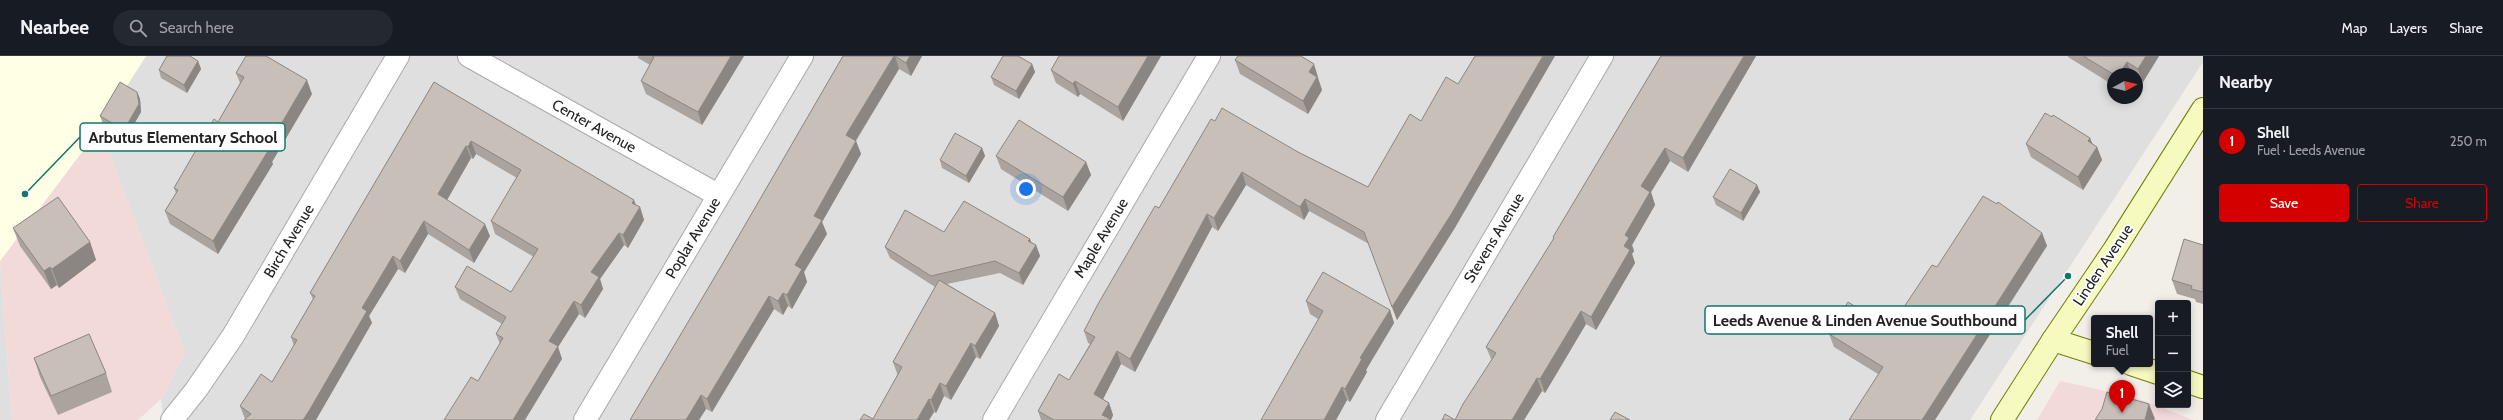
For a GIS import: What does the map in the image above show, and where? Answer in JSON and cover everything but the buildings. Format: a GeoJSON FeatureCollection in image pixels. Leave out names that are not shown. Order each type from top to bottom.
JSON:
{"type":"FeatureCollection","features":[{"type":"Feature","properties":{"kind":"street","name":"Birch Avenue"},"geometry":{"type":"LineString","coordinates":[[172,420],[196,390],[233,336],[398,56]]}},
{"type":"Feature","properties":{"kind":"street","name":"Center Avenue"},"geometry":{"type":"LineString","coordinates":[[468,56],[718,196]]}},
{"type":"Feature","properties":{"kind":"street","name":"Poplar Avenue"},"geometry":{"type":"LineString","coordinates":[[585,420],[802,56]]}},
{"type":"Feature","properties":{"kind":"street","name":"Maple Avenue"},"geometry":{"type":"LineString","coordinates":[[994,420],[1209,56]]}},
{"type":"Feature","properties":{"kind":"street","name":"Stevens Avenue"},"geometry":{"type":"LineString","coordinates":[[1387,420],[1602,56]]}},
{"type":"Feature","properties":{"kind":"street","name":"Linden Avenue"},"geometry":{"type":"LineString","coordinates":[[2002,420],[2053,340],[2114,250],[2203,109]]}},
{"type":"Feature","properties":{"kind":"street"},"geometry":{"type":"LineString","coordinates":[[2053,340],[2091,352]]}},
{"type":"Feature","properties":{"kind":"street"},"geometry":{"type":"LineString","coordinates":[[2140,367],[2155,372]]}},
{"type":"Feature","properties":{"kind":"street"},"geometry":{"type":"LineString","coordinates":[[2191,383],[2203,387]]}},
{"type":"Feature","properties":{"kind":"shaded area"},"geometry":{"type":"Polygon","coordinates":[[[0,56],[146,56],[100,128],[0,261],[0,56]]]}},
{"type":"Feature","properties":{"kind":"shaded area"},"geometry":{"type":"Polygon","coordinates":[[[146,56],[2203,56],[2203,62],[1970,420],[163,420],[161,399],[185,353],[100,128],[146,56]]]}},
{"type":"Feature","properties":{"kind":"shaded area"},"geometry":{"type":"Polygon","coordinates":[[[100,128],[185,353],[161,399],[138,420],[12,420],[0,261],[100,128]]]}},
{"type":"Feature","properties":{"kind":"shaded area"},"geometry":{"type":"Polygon","coordinates":[[[0,261],[12,420],[0,420],[0,261]]]}},
{"type":"Feature","properties":{"kind":"shaded area"},"geometry":{"type":"Polygon","coordinates":[[[2060,381],[2137,398],[2155,405],[2155,408],[2163,408],[2194,420],[2037,420],[2060,381]]]}},
{"type":"Feature","properties":{"kind":"place","name":"Arbutus Elementary School"},"geometry":{"type":"Point","coordinates":[25,194]}},
{"type":"Feature","properties":{"kind":"place","name":"Leeds Avenue & Linden Avenue Southbound"},"geometry":{"type":"Point","coordinates":[2068,276]}},
{"type":"Feature","properties":{"kind":"place","name":"Shell"},"geometry":{"type":"Point","coordinates":[2122,413]}}]}
